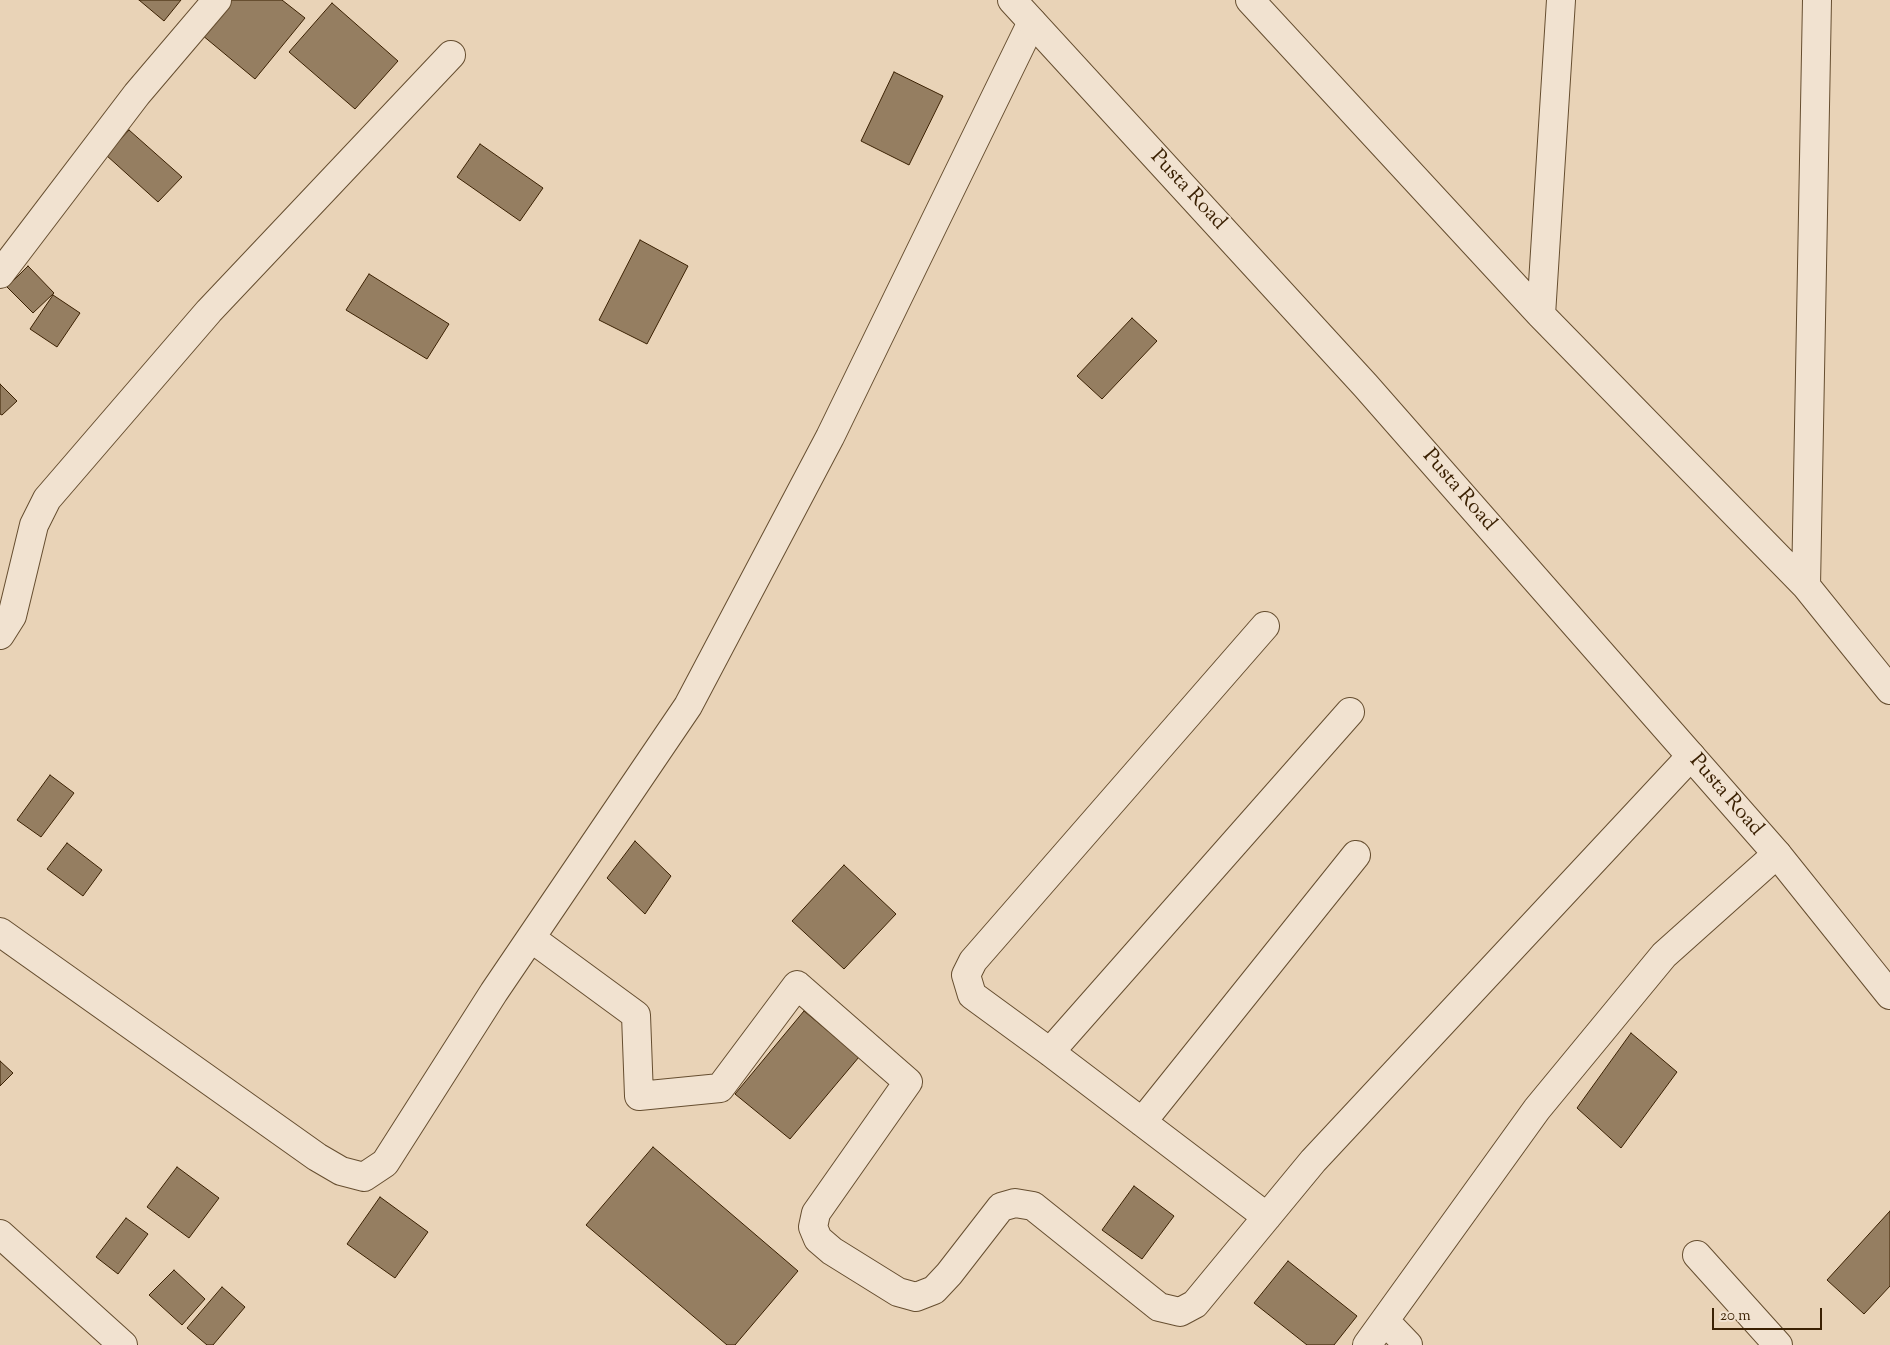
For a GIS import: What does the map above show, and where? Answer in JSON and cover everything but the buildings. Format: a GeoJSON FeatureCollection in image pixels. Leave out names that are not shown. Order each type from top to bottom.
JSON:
{"type":"FeatureCollection","features":[{"type":"Feature","properties":{"kind":"street"},"geometry":{"type":"LineString","coordinates":[[0,274],[137,94],[217,0]]}},
{"type":"Feature","properties":{"kind":"street","name":"Pusta Road"},"geometry":{"type":"LineString","coordinates":[[1012,0],[1365,386],[1776,854],[1890,995]]}},
{"type":"Feature","properties":{"kind":"street"},"geometry":{"type":"LineString","coordinates":[[1250,0],[1541,315],[1806,586],[1890,690]]}},
{"type":"Feature","properties":{"kind":"street"},"geometry":{"type":"LineString","coordinates":[[1541,315],[1561,0]]}},
{"type":"Feature","properties":{"kind":"street"},"geometry":{"type":"LineString","coordinates":[[1806,586],[1817,0]]}},
{"type":"Feature","properties":{"kind":"street"},"geometry":{"type":"LineString","coordinates":[[0,932],[317,1157],[341,1171],[364,1176],[385,1163],[531,938],[688,706],[830,438],[1032,22]]}},
{"type":"Feature","properties":{"kind":"street"},"geometry":{"type":"LineString","coordinates":[[0,635],[12,616],[34,525],[46,499],[209,311],[451,55]]}},
{"type":"Feature","properties":{"kind":"street"},"geometry":{"type":"LineString","coordinates":[[1265,626],[972,961],[966,975],[972,995],[1267,1217]]}},
{"type":"Feature","properties":{"kind":"street"},"geometry":{"type":"LineString","coordinates":[[1050,1052],[1350,712]]}},
{"type":"Feature","properties":{"kind":"street"},"geometry":{"type":"LineString","coordinates":[[531,938],[636,1015],[639,1096],[720,1088],[797,985],[908,1082],[816,1214],[813,1227],[818,1239],[832,1251],[898,1292],[916,1297],[934,1290],[949,1274],[1001,1207],[1016,1203],[1034,1206],[1159,1307],[1180,1312],[1195,1304],[1313,1161],[1691,756]]}},
{"type":"Feature","properties":{"kind":"street"},"geometry":{"type":"LineString","coordinates":[[1367,1345],[1538,1109],[1664,955],[1776,854]]}},
{"type":"Feature","properties":{"kind":"street"},"geometry":{"type":"LineString","coordinates":[[1142,1122],[1356,855]]}},
{"type":"Feature","properties":{"kind":"street"},"geometry":{"type":"LineString","coordinates":[[0,1234],[123,1345]]}},
{"type":"Feature","properties":{"kind":"street"},"geometry":{"type":"LineString","coordinates":[[1697,1255],[1778,1345]]}},
{"type":"Feature","properties":{"kind":"street"},"geometry":{"type":"LineString","coordinates":[[1384,1321],[1408,1345]]}}]}
